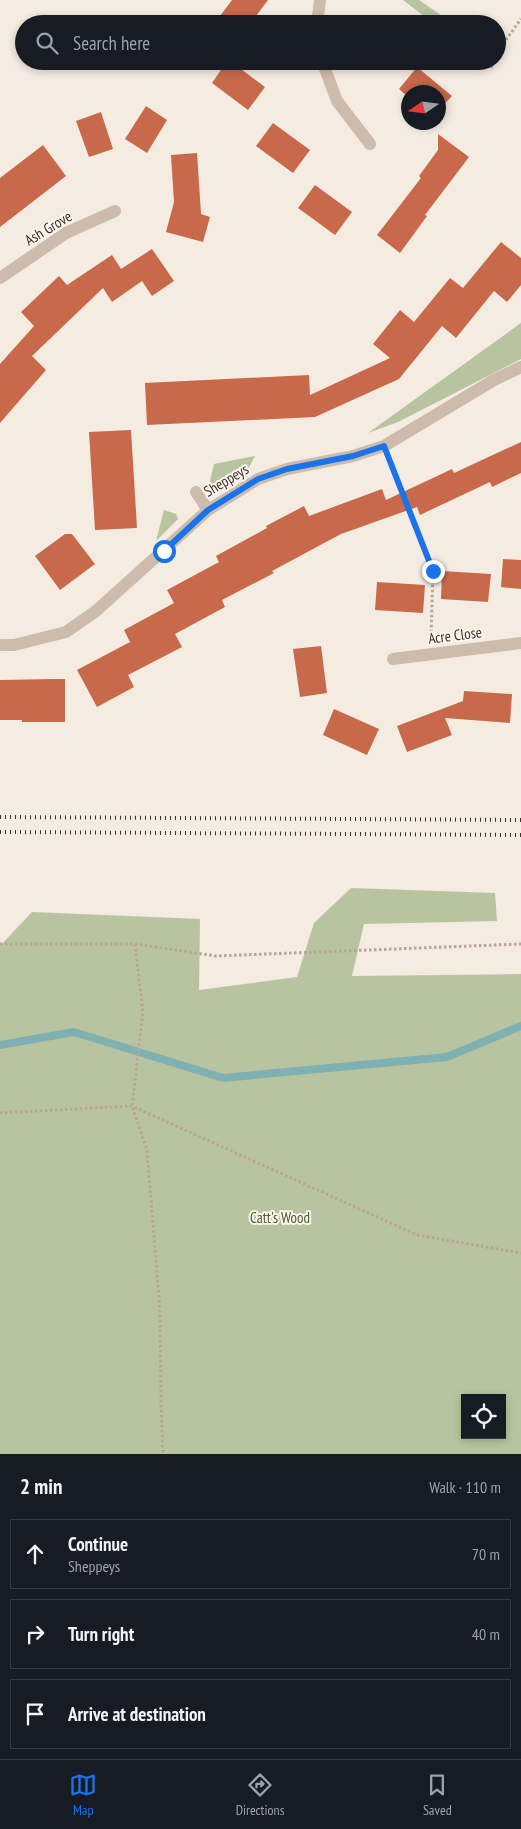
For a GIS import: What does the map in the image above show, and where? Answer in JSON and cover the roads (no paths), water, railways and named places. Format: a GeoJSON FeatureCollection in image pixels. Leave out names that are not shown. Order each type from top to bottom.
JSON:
{"type":"FeatureCollection","features":[{"type":"Feature","properties":{"kind":"street"},"geometry":{"type":"LineString","coordinates":[[318,15],[320,0]]}},
{"type":"Feature","properties":{"kind":"street"},"geometry":{"type":"LineString","coordinates":[[325,70],[337,101],[370,144]]}},
{"type":"Feature","properties":{"kind":"street","name":"Ash Grove"},"geometry":{"type":"LineString","coordinates":[[0,278],[66,232],[115,211]]}},
{"type":"Feature","properties":{"kind":"street","name":"Sheppeys"},"geometry":{"type":"LineString","coordinates":[[0,645],[14,645],[66,632],[96,611],[208,510],[258,479],[287,469],[353,456],[384,446],[494,380],[521,367]]}},
{"type":"Feature","properties":{"kind":"street"},"geometry":{"type":"LineString","coordinates":[[196,492],[208,510]]}},
{"type":"Feature","properties":{"kind":"street","name":"Acre Close"},"geometry":{"type":"LineString","coordinates":[[394,660],[521,643]]}},
{"type":"Feature","properties":{"kind":"waterway"},"geometry":{"type":"LineString","coordinates":[[0,1045],[74,1032],[223,1078],[447,1057],[521,1026]]}},
{"type":"Feature","properties":{"kind":"railway"},"geometry":{"type":"LineString","coordinates":[[0,817],[521,820]]}},
{"type":"Feature","properties":{"kind":"railway"},"geometry":{"type":"LineString","coordinates":[[0,832],[521,835]]}},
{"type":"Feature","properties":{"kind":"park label","name":"Catt's Wood"},"geometry":{"type":"Point","coordinates":[280,1217]}}]}
